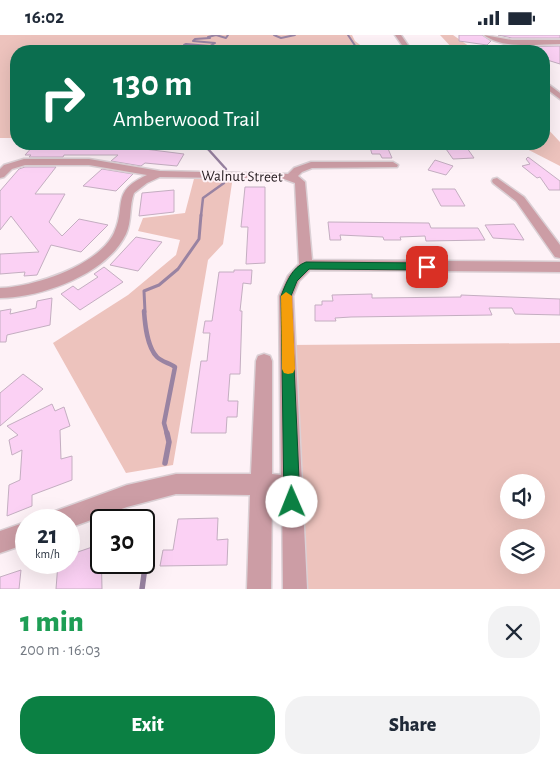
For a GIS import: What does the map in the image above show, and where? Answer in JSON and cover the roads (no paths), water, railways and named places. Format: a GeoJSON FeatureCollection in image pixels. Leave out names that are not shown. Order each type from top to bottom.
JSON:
{"type":"FeatureCollection","features":[{"type":"Feature","properties":{"kind":"street"},"geometry":{"type":"LineString","coordinates":[[487,35],[491,38],[509,41],[560,42]]}},
{"type":"Feature","properties":{"kind":"street"},"geometry":{"type":"LineString","coordinates":[[550,88],[560,97]]}},
{"type":"Feature","properties":{"kind":"street","name":"Walnut Street"},"geometry":{"type":"LineString","coordinates":[[0,175],[8,167],[24,162],[89,161],[158,174],[291,177],[297,179],[301,185],[306,265]]}},
{"type":"Feature","properties":{"kind":"street"},"geometry":{"type":"LineString","coordinates":[[291,177],[298,170],[311,165],[394,165]]}},
{"type":"Feature","properties":{"kind":"street"},"geometry":{"type":"LineString","coordinates":[[0,293],[17,293],[46,285],[79,269],[110,249],[120,233],[125,212],[126,196],[134,185],[158,174]]}},
{"type":"Feature","properties":{"kind":"street"},"geometry":{"type":"LineString","coordinates":[[497,181],[520,199],[560,255]]}},
{"type":"Feature","properties":{"kind":"street"},"geometry":{"type":"LineString","coordinates":[[295,589],[286,296],[293,279],[306,265],[560,267]]}},
{"type":"Feature","properties":{"kind":"street"},"geometry":{"type":"LineString","coordinates":[[259,589],[264,361]]}},
{"type":"Feature","properties":{"kind":"street"},"geometry":{"type":"LineString","coordinates":[[80,513],[127,495],[176,484],[291,485]]}},
{"type":"Feature","properties":{"kind":"street"},"geometry":{"type":"LineString","coordinates":[[0,542],[15,537]]}},
{"type":"Feature","properties":{"kind":"waterway"},"geometry":{"type":"LineString","coordinates":[[212,45],[215,43],[193,41],[216,35],[226,38],[228,35]]}},
{"type":"Feature","properties":{"kind":"waterway"},"geometry":{"type":"LineString","coordinates":[[274,35],[281,38],[295,35]]}},
{"type":"Feature","properties":{"kind":"waterway"},"geometry":{"type":"LineString","coordinates":[[348,35],[355,45]]}},
{"type":"Feature","properties":{"kind":"waterway"},"geometry":{"type":"LineString","coordinates":[[184,45],[198,45]]}},
{"type":"Feature","properties":{"kind":"waterway"},"geometry":{"type":"LineString","coordinates":[[209,150],[226,169]]}},
{"type":"Feature","properties":{"kind":"waterway"},"geometry":{"type":"LineString","coordinates":[[201,216],[203,198],[224,183]]}},
{"type":"Feature","properties":{"kind":"waterway"},"geometry":{"type":"LineString","coordinates":[[145,312],[144,291],[159,285],[178,269],[199,239],[201,215]]}},
{"type":"Feature","properties":{"kind":"waterway"},"geometry":{"type":"LineString","coordinates":[[144,311],[147,335],[151,348],[159,359],[175,367],[164,423],[167,434]]}},
{"type":"Feature","properties":{"kind":"waterway"},"geometry":{"type":"LineString","coordinates":[[165,463],[169,442],[167,433]]}},
{"type":"Feature","properties":{"kind":"waterway"},"geometry":{"type":"LineString","coordinates":[[142,589],[144,574]]}}]}
